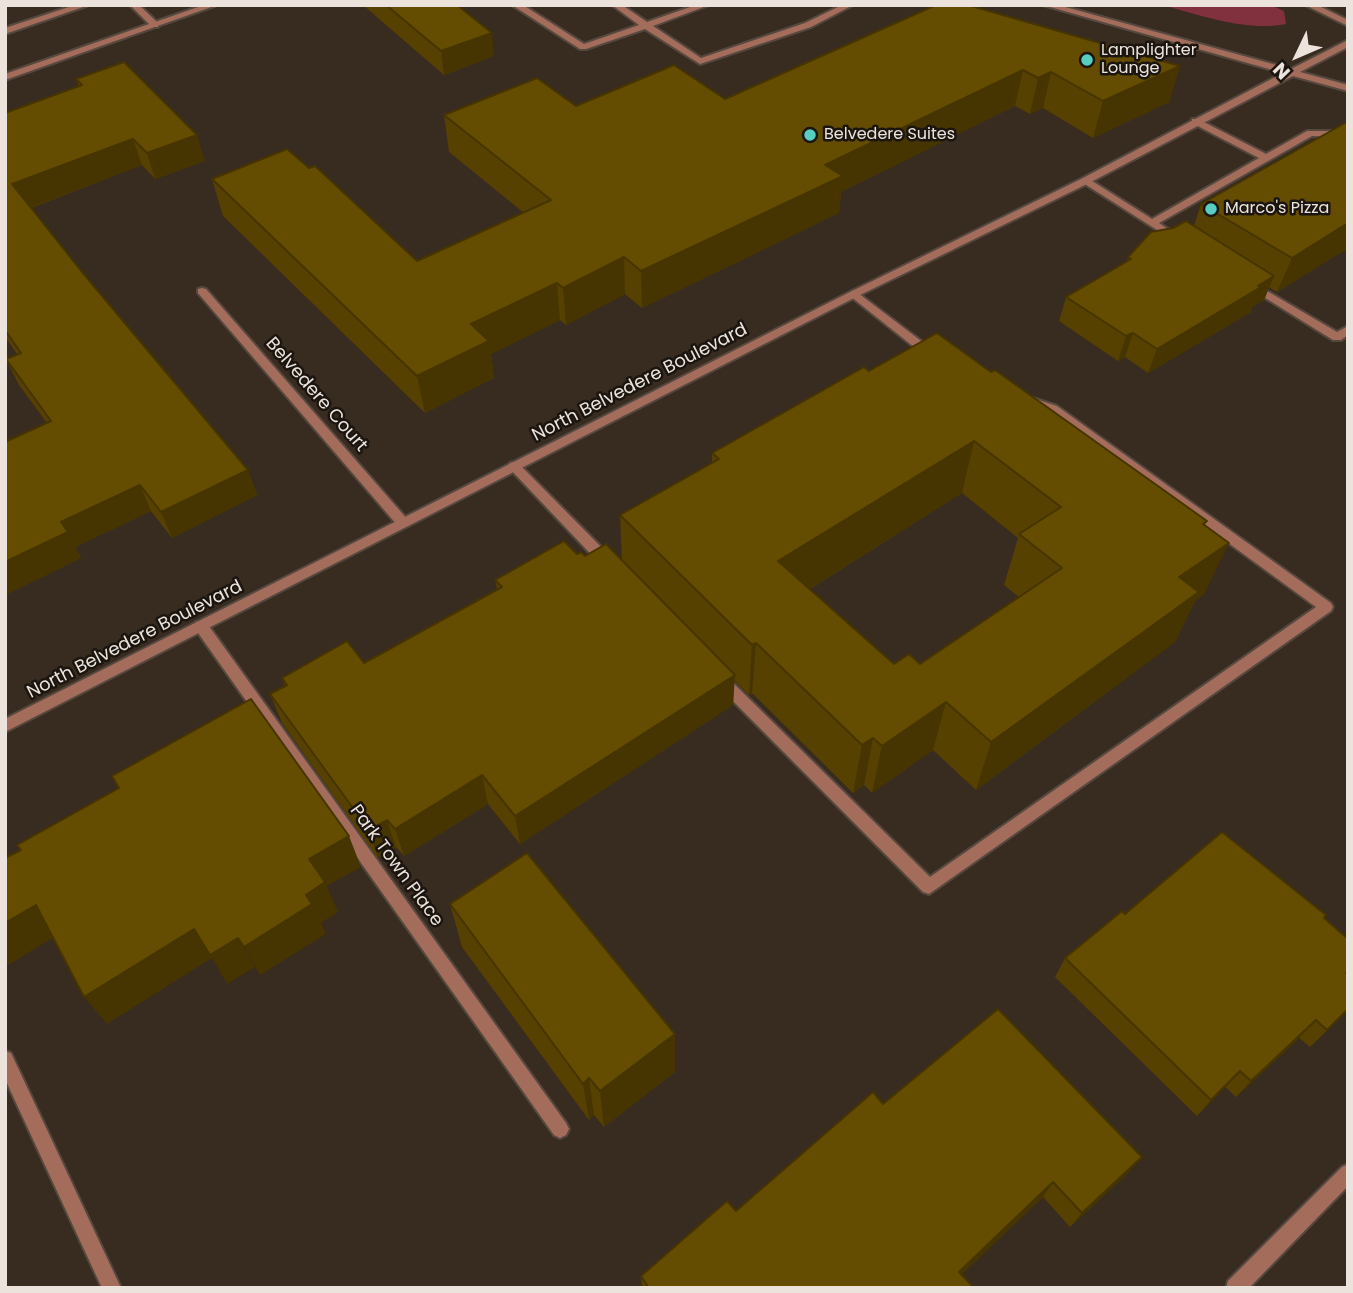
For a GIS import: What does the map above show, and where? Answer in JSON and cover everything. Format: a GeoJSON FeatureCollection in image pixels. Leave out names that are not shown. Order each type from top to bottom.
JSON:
{"type":"FeatureCollection","features":[{"type":"Feature","properties":{"kind":"street"},"geometry":{"type":"LineString","coordinates":[[5,31],[85,5]]}},
{"type":"Feature","properties":{"kind":"street"},"geometry":{"type":"LineString","coordinates":[[134,5],[155,24]]}},
{"type":"Feature","properties":{"kind":"street"},"geometry":{"type":"LineString","coordinates":[[5,77],[213,5]]}},
{"type":"Feature","properties":{"kind":"street"},"geometry":{"type":"LineString","coordinates":[[516,5],[583,47],[648,27],[705,5]]}},
{"type":"Feature","properties":{"kind":"street"},"geometry":{"type":"LineString","coordinates":[[615,5],[700,61],[808,25],[849,5]]}},
{"type":"Feature","properties":{"kind":"street"},"geometry":{"type":"LineString","coordinates":[[1048,5],[1348,88]]}},
{"type":"Feature","properties":{"kind":"street"},"geometry":{"type":"LineString","coordinates":[[1309,5],[1348,23]]}},
{"type":"Feature","properties":{"kind":"street","name":"North Belvedere Boulevard"},"geometry":{"type":"LineString","coordinates":[[5,726],[854,294],[1085,181],[1348,43]]}},
{"type":"Feature","properties":{"kind":"street"},"geometry":{"type":"LineString","coordinates":[[1195,121],[1264,157]]}},
{"type":"Feature","properties":{"kind":"street"},"geometry":{"type":"LineString","coordinates":[[1152,223],[1310,133],[1348,134]]}},
{"type":"Feature","properties":{"kind":"street"},"geometry":{"type":"LineString","coordinates":[[1085,181],[1186,245]]}},
{"type":"Feature","properties":{"kind":"street"},"geometry":{"type":"LineString","coordinates":[[1244,280],[1337,337],[1348,331]]}},
{"type":"Feature","properties":{"kind":"street","name":"Belvedere Court"},"geometry":{"type":"LineString","coordinates":[[202,291],[403,523]]}},
{"type":"Feature","properties":{"kind":"street"},"geometry":{"type":"LineString","coordinates":[[854,294],[950,369]]}},
{"type":"Feature","properties":{"kind":"street"},"geometry":{"type":"LineString","coordinates":[[707,666],[929,887],[1326,607],[1053,410],[1014,394]]}},
{"type":"Feature","properties":{"kind":"street"},"geometry":{"type":"LineString","coordinates":[[514,466],[616,571]]}},
{"type":"Feature","properties":{"kind":"street","name":"Park Town Place"},"geometry":{"type":"LineString","coordinates":[[201,626],[560,1129]]}},
{"type":"Feature","properties":{"kind":"street"},"geometry":{"type":"LineString","coordinates":[[5,1059],[112,1288]]}},
{"type":"Feature","properties":{"kind":"street"},"geometry":{"type":"LineString","coordinates":[[1236,1288],[1348,1174]]}},
{"type":"Feature","properties":{"kind":"shaded area"},"geometry":{"type":"Polygon","coordinates":[[[1162,5],[1271,5],[1284,11],[1286,24],[1239,24],[1162,5]]]}},
{"type":"Feature","properties":{"kind":"building"},"geometry":{"type":"Polygon","coordinates":[[[386,5],[457,5],[492,33],[441,51],[386,5]]]}},
{"type":"Feature","properties":{"kind":"building"},"geometry":{"type":"Polygon","coordinates":[[[936,5],[968,5],[1180,66],[1103,101],[1051,72],[1038,78],[1023,70],[825,165],[843,176],[641,271],[624,257],[563,288],[557,283],[471,324],[489,341],[417,376],[212,179],[287,149],[309,168],[315,166],[417,261],[551,200],[444,115],[537,78],[576,106],[674,65],[725,99],[936,5]]]}},
{"type":"Feature","properties":{"kind":"building"},"geometry":{"type":"Polygon","coordinates":[[[124,62],[197,135],[147,153],[133,139],[12,184],[248,470],[161,512],[140,485],[61,522],[68,532],[5,562],[5,442],[51,421],[6,359],[21,353],[5,330],[5,113],[82,85],[76,79],[124,62]]]}},
{"type":"Feature","properties":{"kind":"building"},"geometry":{"type":"Polygon","coordinates":[[[1348,123],[1348,223],[1292,258],[1201,204],[1348,123]]]}},
{"type":"Feature","properties":{"kind":"building"},"geometry":{"type":"Polygon","coordinates":[[[1186,221],[1274,276],[1258,286],[1261,287],[1157,349],[1133,333],[1126,336],[1066,297],[1131,259],[1128,257],[1151,232],[1173,228],[1186,221]]]}},
{"type":"Feature","properties":{"kind":"building"},"geometry":{"type":"Polygon","coordinates":[[[937,333],[991,372],[995,370],[1207,521],[1203,524],[1229,543],[1179,577],[1199,592],[991,742],[946,702],[882,746],[873,738],[862,745],[756,643],[752,645],[620,515],[719,459],[712,453],[864,367],[869,371],[937,333]],[[974,441],[778,561],[894,664],[909,654],[920,664],[1062,568],[1019,534],[1061,507],[974,441]]]}},
{"type":"Feature","properties":{"kind":"building"},"geometry":{"type":"Polygon","coordinates":[[[564,541],[577,554],[581,552],[585,556],[606,544],[735,675],[515,816],[482,775],[395,829],[387,820],[369,830],[270,694],[287,685],[282,678],[347,641],[364,663],[502,587],[495,580],[564,541]]]}},
{"type":"Feature","properties":{"kind":"building"},"geometry":{"type":"Polygon","coordinates":[[[251,699],[349,836],[309,859],[325,882],[306,895],[312,904],[244,947],[238,938],[210,955],[194,929],[84,997],[36,905],[5,923],[5,858],[21,850],[17,845],[119,788],[112,776],[251,699]]]}},
{"type":"Feature","properties":{"kind":"building"},"geometry":{"type":"Polygon","coordinates":[[[1222,832],[1326,915],[1324,918],[1348,939],[1348,1009],[1327,1030],[1316,1020],[1251,1081],[1240,1071],[1211,1100],[1065,958],[1122,911],[1125,914],[1222,832]]]}},
{"type":"Feature","properties":{"kind":"building"},"geometry":{"type":"Polygon","coordinates":[[[527,853],[675,1034],[600,1091],[589,1078],[583,1084],[450,904],[527,853]]]}},
{"type":"Feature","properties":{"kind":"building"},"geometry":{"type":"Polygon","coordinates":[[[998,1009],[1142,1157],[1082,1213],[1053,1182],[959,1272],[974,1288],[649,1288],[641,1276],[727,1201],[736,1211],[873,1092],[883,1104],[998,1009]]]}},
{"type":"Feature","properties":{"kind":"place","name":"Lamplighter Lounge"},"geometry":{"type":"Point","coordinates":[1087,60]}},
{"type":"Feature","properties":{"kind":"place","name":"Belvedere Suites"},"geometry":{"type":"Point","coordinates":[810,135]}},
{"type":"Feature","properties":{"kind":"place","name":"Marco's Pizza"},"geometry":{"type":"Point","coordinates":[1211,209]}}]}
